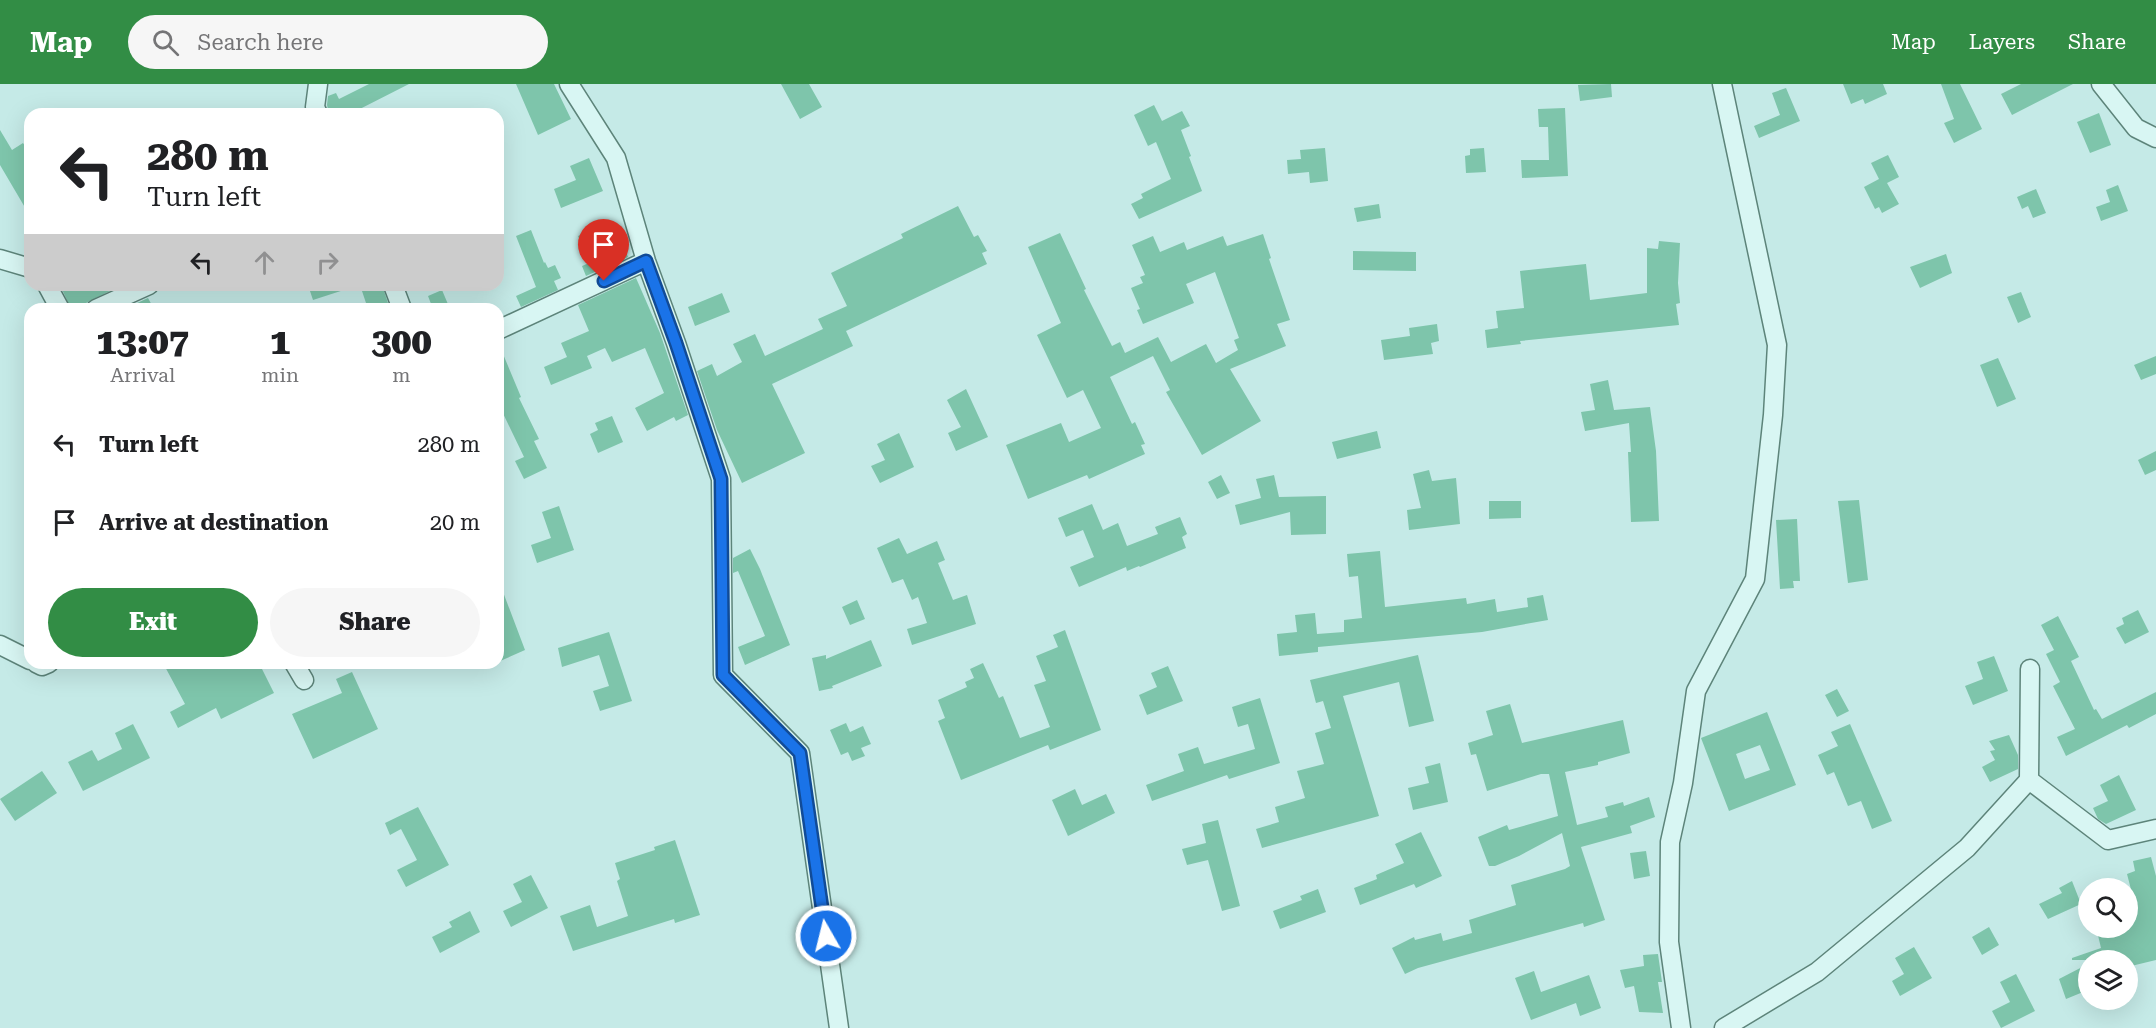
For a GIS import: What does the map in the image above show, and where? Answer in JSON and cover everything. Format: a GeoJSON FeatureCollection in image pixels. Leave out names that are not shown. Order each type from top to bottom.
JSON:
{"type":"FeatureCollection","features":[{"type":"Feature","properties":{"kind":"street"},"geometry":{"type":"LineString","coordinates":[[315,108],[318,84]]}},
{"type":"Feature","properties":{"kind":"street"},"geometry":{"type":"LineString","coordinates":[[569,84],[616,158],[646,261],[721,479],[723,675],[800,753],[839,1028]]}},
{"type":"Feature","properties":{"kind":"street"},"geometry":{"type":"LineString","coordinates":[[1681,1028],[1669,942],[1670,842],[1683,783],[1696,691],[1755,579],[1773,415],[1777,345],[1722,84]]}},
{"type":"Feature","properties":{"kind":"street"},"geometry":{"type":"LineString","coordinates":[[2101,84],[2136,128],[2156,138]]}},
{"type":"Feature","properties":{"kind":"street"},"geometry":{"type":"LineString","coordinates":[[0,259],[24,266]]}},
{"type":"Feature","properties":{"kind":"street"},"geometry":{"type":"LineString","coordinates":[[504,327],[646,261]]}},
{"type":"Feature","properties":{"kind":"street"},"geometry":{"type":"LineString","coordinates":[[109,303],[136,291]]}},
{"type":"Feature","properties":{"kind":"street"},"geometry":{"type":"LineString","coordinates":[[0,645],[24,657]]}},
{"type":"Feature","properties":{"kind":"street"},"geometry":{"type":"LineString","coordinates":[[298,669],[304,680]]}},
{"type":"Feature","properties":{"kind":"street"},"geometry":{"type":"LineString","coordinates":[[1724,1028],[1817,972],[1967,848],[2029,780],[2030,669]]}},
{"type":"Feature","properties":{"kind":"street"},"geometry":{"type":"LineString","coordinates":[[2029,780],[2108,840],[2156,829]]}},
{"type":"Feature","properties":{"kind":"building"},"geometry":{"type":"Polygon","coordinates":[[[369,84],[409,84],[362,108],[328,108],[328,96],[336,93],[339,99],[369,84]]]}},
{"type":"Feature","properties":{"kind":"building"},"geometry":{"type":"Polygon","coordinates":[[[516,84],[554,84],[571,119],[538,135],[516,84]]]}},
{"type":"Feature","properties":{"kind":"building"},"geometry":{"type":"Polygon","coordinates":[[[781,84],[809,84],[822,107],[800,119],[781,84]]]}},
{"type":"Feature","properties":{"kind":"building"},"geometry":{"type":"Polygon","coordinates":[[[1611,84],[1612,97],[1580,101],[1578,85],[1611,84]]]}},
{"type":"Feature","properties":{"kind":"building"},"geometry":{"type":"Polygon","coordinates":[[[1843,84],[1883,84],[1887,94],[1865,104],[1863,99],[1851,104],[1843,84]]]}},
{"type":"Feature","properties":{"kind":"building"},"geometry":{"type":"Polygon","coordinates":[[[1941,84],[1960,84],[1982,129],[1954,143],[1944,123],[1954,119],[1941,84]]]}},
{"type":"Feature","properties":{"kind":"building"},"geometry":{"type":"Polygon","coordinates":[[[2021,84],[2073,84],[2012,115],[2001,94],[2021,84]]]}},
{"type":"Feature","properties":{"kind":"building"},"geometry":{"type":"Polygon","coordinates":[[[1786,88],[1800,121],[1759,138],[1754,126],[1780,115],[1772,93],[1786,88]]]}},
{"type":"Feature","properties":{"kind":"building"},"geometry":{"type":"Polygon","coordinates":[[[1154,105],[1162,121],[1182,111],[1190,126],[1181,130],[1202,191],[1139,219],[1131,204],[1143,198],[1141,194],[1171,179],[1156,142],[1148,146],[1134,115],[1154,105]]]}},
{"type":"Feature","properties":{"kind":"building"},"geometry":{"type":"Polygon","coordinates":[[[1565,108],[1568,176],[1522,178],[1521,160],[1549,160],[1548,127],[1539,127],[1538,109],[1565,108]]]}},
{"type":"Feature","properties":{"kind":"building"},"geometry":{"type":"Polygon","coordinates":[[[2099,113],[2111,145],[2090,153],[2077,122],[2099,113]]]}},
{"type":"Feature","properties":{"kind":"building"},"geometry":{"type":"Polygon","coordinates":[[[0,130],[12,150],[24,144],[24,206],[0,165],[0,130]]]}},
{"type":"Feature","properties":{"kind":"building"},"geometry":{"type":"Polygon","coordinates":[[[1325,148],[1328,181],[1310,183],[1309,172],[1288,174],[1287,160],[1301,159],[1300,150],[1325,148]]]}},
{"type":"Feature","properties":{"kind":"building"},"geometry":{"type":"Polygon","coordinates":[[[1484,148],[1486,172],[1466,173],[1465,156],[1470,155],[1470,149],[1484,148]]]}},
{"type":"Feature","properties":{"kind":"building"},"geometry":{"type":"Polygon","coordinates":[[[1888,155],[1899,177],[1887,183],[1899,204],[1882,213],[1879,207],[1875,209],[1864,187],[1879,179],[1871,163],[1888,155]]]}},
{"type":"Feature","properties":{"kind":"building"},"geometry":{"type":"Polygon","coordinates":[[[589,158],[603,191],[561,208],[554,189],[576,180],[570,166],[589,158]]]}},
{"type":"Feature","properties":{"kind":"building"},"geometry":{"type":"Polygon","coordinates":[[[2118,185],[2128,211],[2101,221],[2096,207],[2110,202],[2106,190],[2118,185]]]}},
{"type":"Feature","properties":{"kind":"building"},"geometry":{"type":"Polygon","coordinates":[[[2036,189],[2046,213],[2033,218],[2028,206],[2022,209],[2017,197],[2036,189]]]}},
{"type":"Feature","properties":{"kind":"building"},"geometry":{"type":"Polygon","coordinates":[[[1379,204],[1381,218],[1357,222],[1354,208],[1379,204]]]}},
{"type":"Feature","properties":{"kind":"building"},"geometry":{"type":"Polygon","coordinates":[[[958,206],[974,237],[978,235],[987,251],[982,253],[987,264],[846,331],[853,346],[772,384],[805,453],[742,483],[717,430],[697,371],[712,364],[717,376],[742,362],[733,344],[755,334],[765,356],[823,329],[818,319],[847,306],[831,273],[903,238],[901,234],[958,206]]]}},
{"type":"Feature","properties":{"kind":"building"},"geometry":{"type":"Polygon","coordinates":[[[613,221],[628,257],[586,276],[582,266],[589,263],[578,236],[613,221]]]}},
{"type":"Feature","properties":{"kind":"building"},"geometry":{"type":"Polygon","coordinates":[[[531,230],[544,263],[548,268],[555,265],[561,278],[554,281],[558,290],[521,307],[516,296],[536,287],[516,236],[531,230]]]}},
{"type":"Feature","properties":{"kind":"building"},"geometry":{"type":"Polygon","coordinates":[[[1060,233],[1086,289],[1084,290],[1112,346],[1120,342],[1125,353],[1158,337],[1171,362],[1206,344],[1216,363],[1238,350],[1234,340],[1239,338],[1215,272],[1186,284],[1194,303],[1143,324],[1137,310],[1140,309],[1131,288],[1143,283],[1140,277],[1145,275],[1132,245],[1153,236],[1160,252],[1184,242],[1187,250],[1223,236],[1227,246],[1263,234],[1290,320],[1277,324],[1286,346],[1230,369],[1261,421],[1202,455],[1166,392],[1170,390],[1153,356],[1110,377],[1132,424],[1135,422],[1145,444],[1141,445],[1145,454],[1089,479],[1087,475],[1028,499],[1006,445],[1061,423],[1069,442],[1101,428],[1083,390],[1067,398],[1037,335],[1061,323],[1028,247],[1060,233]]]}},
{"type":"Feature","properties":{"kind":"building"},"geometry":{"type":"Polygon","coordinates":[[[1659,241],[1680,243],[1678,283],[1680,303],[1676,304],[1679,325],[1520,341],[1521,344],[1487,348],[1485,330],[1498,328],[1496,311],[1524,308],[1520,271],[1586,264],[1590,300],[1647,293],[1647,248],[1658,249],[1659,241]]]}},
{"type":"Feature","properties":{"kind":"building"},"geometry":{"type":"Polygon","coordinates":[[[1353,251],[1416,252],[1416,271],[1353,270],[1353,251]]]}},
{"type":"Feature","properties":{"kind":"building"},"geometry":{"type":"Polygon","coordinates":[[[1946,254],[1952,273],[1920,288],[1910,267],[1946,254]]]}},
{"type":"Feature","properties":{"kind":"building"},"geometry":{"type":"Polygon","coordinates":[[[636,278],[660,333],[688,415],[676,421],[674,417],[647,431],[635,408],[664,393],[645,348],[612,362],[605,348],[587,356],[592,368],[551,385],[544,367],[567,357],[561,343],[589,331],[578,305],[636,278]]]}},
{"type":"Feature","properties":{"kind":"building"},"geometry":{"type":"Polygon","coordinates":[[[63,291],[110,291],[86,303],[68,303],[63,291]]]}},
{"type":"Feature","properties":{"kind":"building"},"geometry":{"type":"Polygon","coordinates":[[[310,291],[341,291],[313,300],[310,291]]]}},
{"type":"Feature","properties":{"kind":"building"},"geometry":{"type":"Polygon","coordinates":[[[362,291],[384,291],[388,303],[366,303],[362,291]]]}},
{"type":"Feature","properties":{"kind":"building"},"geometry":{"type":"Polygon","coordinates":[[[442,291],[447,303],[431,303],[428,296],[442,291]]]}},
{"type":"Feature","properties":{"kind":"building"},"geometry":{"type":"Polygon","coordinates":[[[2021,292],[2031,317],[2018,323],[2007,297],[2021,292]]]}},
{"type":"Feature","properties":{"kind":"building"},"geometry":{"type":"Polygon","coordinates":[[[722,293],[730,312],[695,326],[688,307],[722,293]]]}},
{"type":"Feature","properties":{"kind":"building"},"geometry":{"type":"Polygon","coordinates":[[[148,298],[151,303],[137,303],[148,298]]]}},
{"type":"Feature","properties":{"kind":"building"},"geometry":{"type":"Polygon","coordinates":[[[1437,324],[1439,341],[1431,343],[1433,354],[1384,360],[1381,340],[1410,336],[1409,328],[1437,324]]]}},
{"type":"Feature","properties":{"kind":"building"},"geometry":{"type":"Polygon","coordinates":[[[504,356],[521,397],[519,398],[539,439],[534,441],[547,468],[524,479],[515,461],[524,457],[504,415],[504,356]]]}},
{"type":"Feature","properties":{"kind":"building"},"geometry":{"type":"Polygon","coordinates":[[[2156,356],[2156,374],[2141,380],[2134,365],[2156,356]]]}},
{"type":"Feature","properties":{"kind":"building"},"geometry":{"type":"Polygon","coordinates":[[[1998,358],[2016,399],[1997,407],[1980,365],[1998,358]]]}},
{"type":"Feature","properties":{"kind":"building"},"geometry":{"type":"Polygon","coordinates":[[[1608,380],[1614,410],[1650,407],[1656,451],[1659,521],[1631,522],[1629,423],[1585,431],[1581,412],[1595,410],[1590,384],[1608,380]]]}},
{"type":"Feature","properties":{"kind":"building"},"geometry":{"type":"Polygon","coordinates":[[[966,389],[988,437],[956,451],[948,433],[961,427],[947,400],[966,389]]]}},
{"type":"Feature","properties":{"kind":"building"},"geometry":{"type":"Polygon","coordinates":[[[612,416],[623,442],[598,453],[590,434],[598,430],[595,423],[612,416]]]}},
{"type":"Feature","properties":{"kind":"building"},"geometry":{"type":"Polygon","coordinates":[[[1377,431],[1381,448],[1337,459],[1332,442],[1377,431]]]}},
{"type":"Feature","properties":{"kind":"building"},"geometry":{"type":"Polygon","coordinates":[[[899,433],[914,467],[880,483],[871,466],[885,460],[877,444],[899,433]]]}},
{"type":"Feature","properties":{"kind":"building"},"geometry":{"type":"Polygon","coordinates":[[[2156,451],[2156,470],[2145,475],[2138,460],[2156,451]]]}},
{"type":"Feature","properties":{"kind":"building"},"geometry":{"type":"Polygon","coordinates":[[[1429,470],[1432,481],[1456,478],[1460,524],[1409,530],[1407,510],[1421,508],[1413,474],[1429,470]]]}},
{"type":"Feature","properties":{"kind":"building"},"geometry":{"type":"Polygon","coordinates":[[[1221,475],[1230,493],[1217,499],[1208,482],[1221,475]]]}},
{"type":"Feature","properties":{"kind":"building"},"geometry":{"type":"Polygon","coordinates":[[[1274,475],[1279,497],[1326,496],[1326,534],[1291,535],[1290,512],[1240,525],[1235,505],[1261,498],[1256,479],[1274,475]]]}},
{"type":"Feature","properties":{"kind":"building"},"geometry":{"type":"Polygon","coordinates":[[[1859,500],[1868,580],[1848,583],[1838,501],[1859,500]]]}},
{"type":"Feature","properties":{"kind":"building"},"geometry":{"type":"Polygon","coordinates":[[[1489,501],[1521,501],[1521,518],[1489,519],[1489,501]]]}},
{"type":"Feature","properties":{"kind":"building"},"geometry":{"type":"Polygon","coordinates":[[[1092,504],[1103,530],[1118,523],[1127,546],[1158,534],[1155,527],[1180,517],[1187,534],[1182,537],[1186,548],[1140,567],[1127,571],[1126,567],[1079,587],[1070,567],[1094,557],[1083,530],[1066,537],[1058,518],[1092,504]]]}},
{"type":"Feature","properties":{"kind":"building"},"geometry":{"type":"Polygon","coordinates":[[[559,506],[574,550],[537,563],[531,545],[551,538],[542,512],[559,506]]]}},
{"type":"Feature","properties":{"kind":"building"},"geometry":{"type":"Polygon","coordinates":[[[1797,519],[1800,581],[1793,581],[1794,588],[1780,589],[1776,520],[1797,519]]]}},
{"type":"Feature","properties":{"kind":"building"},"geometry":{"type":"Polygon","coordinates":[[[899,538],[907,554],[937,541],[945,560],[938,563],[953,600],[967,595],[976,624],[912,645],[907,629],[927,623],[918,597],[912,600],[903,579],[892,583],[877,548],[899,538]]]}},
{"type":"Feature","properties":{"kind":"building"},"geometry":{"type":"Polygon","coordinates":[[[750,549],[790,645],[745,665],[738,647],[765,636],[738,571],[733,573],[733,558],[750,549]]]}},
{"type":"Feature","properties":{"kind":"building"},"geometry":{"type":"Polygon","coordinates":[[[1380,551],[1385,607],[1466,598],[1467,604],[1495,599],[1497,612],[1528,607],[1527,598],[1543,595],[1548,620],[1482,632],[1318,647],[1318,652],[1279,656],[1277,634],[1297,632],[1295,615],[1315,613],[1317,634],[1344,632],[1344,620],[1362,618],[1358,576],[1349,577],[1347,554],[1380,551]]]}},
{"type":"Feature","properties":{"kind":"building"},"geometry":{"type":"Polygon","coordinates":[[[504,595],[525,650],[504,659],[504,595]]]}},
{"type":"Feature","properties":{"kind":"building"},"geometry":{"type":"Polygon","coordinates":[[[857,600],[865,619],[850,625],[842,607],[857,600]]]}},
{"type":"Feature","properties":{"kind":"building"},"geometry":{"type":"Polygon","coordinates":[[[2138,610],[2149,632],[2125,644],[2116,628],[2124,624],[2122,618],[2138,610]]]}},
{"type":"Feature","properties":{"kind":"building"},"geometry":{"type":"Polygon","coordinates":[[[2058,616],[2079,657],[2071,661],[2094,710],[2096,709],[2102,719],[2156,692],[2156,714],[2129,728],[2127,725],[2066,756],[2057,737],[2075,729],[2053,686],[2060,682],[2046,654],[2054,650],[2041,625],[2058,616]]]}},
{"type":"Feature","properties":{"kind":"building"},"geometry":{"type":"Polygon","coordinates":[[[1065,630],[1101,730],[1050,750],[1048,745],[961,780],[938,721],[945,718],[938,700],[967,687],[965,682],[974,678],[970,669],[983,663],[999,698],[1003,696],[1020,738],[1050,727],[1034,685],[1046,681],[1036,656],[1058,647],[1053,635],[1065,630]]]}},
{"type":"Feature","properties":{"kind":"building"},"geometry":{"type":"Polygon","coordinates":[[[609,632],[632,701],[600,711],[593,691],[609,686],[599,655],[562,667],[558,648],[609,632]]]}},
{"type":"Feature","properties":{"kind":"building"},"geometry":{"type":"Polygon","coordinates":[[[871,640],[882,666],[832,686],[833,688],[819,691],[812,658],[826,655],[826,659],[871,640]]]}},
{"type":"Feature","properties":{"kind":"building"},"geometry":{"type":"Polygon","coordinates":[[[1418,655],[1434,721],[1409,727],[1399,682],[1343,696],[1379,816],[1262,848],[1256,829],[1279,822],[1275,807],[1305,798],[1297,771],[1324,764],[1315,733],[1331,728],[1323,701],[1316,703],[1310,680],[1418,655]]]}},
{"type":"Feature","properties":{"kind":"building"},"geometry":{"type":"Polygon","coordinates":[[[1994,656],[2008,691],[1973,705],[1965,686],[1983,679],[1977,662],[1994,656]]]}},
{"type":"Feature","properties":{"kind":"building"},"geometry":{"type":"Polygon","coordinates":[[[1168,666],[1183,701],[1147,715],[1139,695],[1157,687],[1151,673],[1168,666]]]}},
{"type":"Feature","properties":{"kind":"building"},"geometry":{"type":"Polygon","coordinates":[[[166,669],[262,669],[274,693],[221,719],[216,708],[178,728],[170,712],[185,704],[166,669]]]}},
{"type":"Feature","properties":{"kind":"building"},"geometry":{"type":"Polygon","coordinates":[[[352,672],[378,729],[313,759],[292,714],[342,693],[336,679],[352,672]]]}},
{"type":"Feature","properties":{"kind":"building"},"geometry":{"type":"Polygon","coordinates":[[[1837,689],[1849,711],[1837,717],[1825,695],[1837,689]]]}},
{"type":"Feature","properties":{"kind":"building"},"geometry":{"type":"Polygon","coordinates":[[[1260,698],[1280,763],[1229,779],[1227,775],[1152,801],[1146,785],[1184,771],[1178,754],[1198,747],[1204,764],[1255,749],[1248,724],[1238,727],[1232,707],[1260,698]]]}},
{"type":"Feature","properties":{"kind":"building"},"geometry":{"type":"Polygon","coordinates":[[[1510,704],[1522,743],[1623,720],[1630,753],[1598,762],[1598,765],[1565,772],[1577,825],[1608,817],[1605,807],[1623,802],[1624,806],[1649,797],[1655,817],[1630,826],[1632,833],[1581,847],[1605,920],[1584,927],[1583,923],[1418,968],[1405,974],[1392,948],[1414,937],[1415,940],[1441,933],[1443,941],[1472,933],[1469,920],[1516,905],[1511,885],[1570,866],[1562,833],[1495,866],[1489,866],[1478,837],[1507,825],[1509,830],[1558,816],[1549,774],[1541,774],[1487,791],[1476,754],[1471,755],[1468,743],[1493,735],[1486,711],[1510,704]]]}},
{"type":"Feature","properties":{"kind":"building"},"geometry":{"type":"Polygon","coordinates":[[[1767,712],[1796,785],[1729,811],[1701,738],[1767,712]],[[1760,745],[1736,754],[1745,779],[1770,770],[1760,745]]]}},
{"type":"Feature","properties":{"kind":"building"},"geometry":{"type":"Polygon","coordinates":[[[846,723],[850,732],[863,726],[871,744],[861,748],[865,756],[852,761],[848,752],[841,755],[830,730],[846,723]]]}},
{"type":"Feature","properties":{"kind":"building"},"geometry":{"type":"Polygon","coordinates":[[[133,724],[150,758],[83,791],[68,762],[92,750],[98,761],[122,749],[115,733],[133,724]]]}},
{"type":"Feature","properties":{"kind":"building"},"geometry":{"type":"Polygon","coordinates":[[[1850,724],[1892,821],[1872,829],[1861,801],[1848,806],[1834,772],[1827,775],[1818,755],[1838,746],[1831,732],[1850,724]]]}},
{"type":"Feature","properties":{"kind":"building"},"geometry":{"type":"Polygon","coordinates":[[[2009,735],[2018,755],[2018,769],[1990,782],[1982,767],[1995,760],[1990,751],[1995,750],[1989,741],[2009,735]]]}},
{"type":"Feature","properties":{"kind":"building"},"geometry":{"type":"Polygon","coordinates":[[[1440,763],[1448,802],[1413,810],[1408,788],[1429,783],[1425,767],[1440,763]]]}},
{"type":"Feature","properties":{"kind":"building"},"geometry":{"type":"Polygon","coordinates":[[[42,771],[57,793],[15,821],[0,799],[42,771]]]}},
{"type":"Feature","properties":{"kind":"building"},"geometry":{"type":"Polygon","coordinates":[[[2119,775],[2136,810],[2106,824],[2098,819],[2093,808],[2108,801],[2100,785],[2119,775]]]}},
{"type":"Feature","properties":{"kind":"building"},"geometry":{"type":"Polygon","coordinates":[[[1075,789],[1082,805],[1106,794],[1115,813],[1068,836],[1052,800],[1075,789]]]}},
{"type":"Feature","properties":{"kind":"building"},"geometry":{"type":"Polygon","coordinates":[[[418,807],[449,865],[406,887],[397,870],[417,860],[401,829],[390,835],[385,823],[418,807]]]}},
{"type":"Feature","properties":{"kind":"building"},"geometry":{"type":"Polygon","coordinates":[[[1218,820],[1240,906],[1222,911],[1208,860],[1187,865],[1182,849],[1206,843],[1202,824],[1218,820]]]}},
{"type":"Feature","properties":{"kind":"building"},"geometry":{"type":"Polygon","coordinates":[[[1421,832],[1442,876],[1416,888],[1414,884],[1360,905],[1354,888],[1377,879],[1376,875],[1404,863],[1395,844],[1421,832]]]}},
{"type":"Feature","properties":{"kind":"building"},"geometry":{"type":"Polygon","coordinates":[[[675,840],[700,915],[675,923],[674,919],[573,951],[560,916],[590,905],[597,927],[628,916],[617,881],[620,879],[615,863],[655,850],[654,847],[675,840]]]}},
{"type":"Feature","properties":{"kind":"building"},"geometry":{"type":"Polygon","coordinates":[[[1646,851],[1650,876],[1634,879],[1630,853],[1646,851]]]}},
{"type":"Feature","properties":{"kind":"building"},"geometry":{"type":"Polygon","coordinates":[[[2151,857],[2156,876],[2156,960],[2138,964],[2138,950],[2095,950],[2101,948],[2099,938],[2138,938],[2138,878],[2128,878],[2127,874],[2135,871],[2133,861],[2151,857]]]}},
{"type":"Feature","properties":{"kind":"building"},"geometry":{"type":"Polygon","coordinates":[[[531,875],[548,908],[511,927],[503,911],[522,902],[513,884],[531,875]]]}},
{"type":"Feature","properties":{"kind":"building"},"geometry":{"type":"Polygon","coordinates":[[[2072,881],[2078,896],[2078,905],[2048,919],[2039,904],[2062,893],[2059,888],[2072,881]]]}},
{"type":"Feature","properties":{"kind":"building"},"geometry":{"type":"Polygon","coordinates":[[[1318,889],[1326,912],[1280,929],[1273,911],[1302,900],[1300,896],[1318,889]]]}},
{"type":"Feature","properties":{"kind":"building"},"geometry":{"type":"Polygon","coordinates":[[[470,911],[480,932],[440,953],[432,937],[452,927],[449,922],[470,911]]]}},
{"type":"Feature","properties":{"kind":"building"},"geometry":{"type":"Polygon","coordinates":[[[1989,927],[1999,945],[1982,955],[1972,937],[1989,927]]]}},
{"type":"Feature","properties":{"kind":"building"},"geometry":{"type":"Polygon","coordinates":[[[1914,947],[1932,978],[1900,996],[1892,981],[1904,974],[1895,958],[1914,947]]]}},
{"type":"Feature","properties":{"kind":"building"},"geometry":{"type":"Polygon","coordinates":[[[1658,954],[1662,982],[1658,982],[1663,1013],[1639,1012],[1634,986],[1625,988],[1620,970],[1644,966],[1643,955],[1658,954]]]}},
{"type":"Feature","properties":{"kind":"building"},"geometry":{"type":"Polygon","coordinates":[[[2078,969],[2078,994],[2066,999],[2059,979],[2078,969]]]}},
{"type":"Feature","properties":{"kind":"building"},"geometry":{"type":"Polygon","coordinates":[[[1534,971],[1541,992],[1589,975],[1601,1008],[1580,1016],[1576,1003],[1531,1020],[1515,978],[1534,971]]]}},
{"type":"Feature","properties":{"kind":"building"},"geometry":{"type":"Polygon","coordinates":[[[2016,974],[2035,1011],[2001,1028],[1992,1011],[2010,1002],[2000,982],[2016,974]]]}},
{"type":"Feature","properties":{"kind":"route"},"geometry":{"type":"LineString","coordinates":[[604,281],[646,261],[676,343],[721,479],[723,675],[800,753],[826,936]]}}]}
